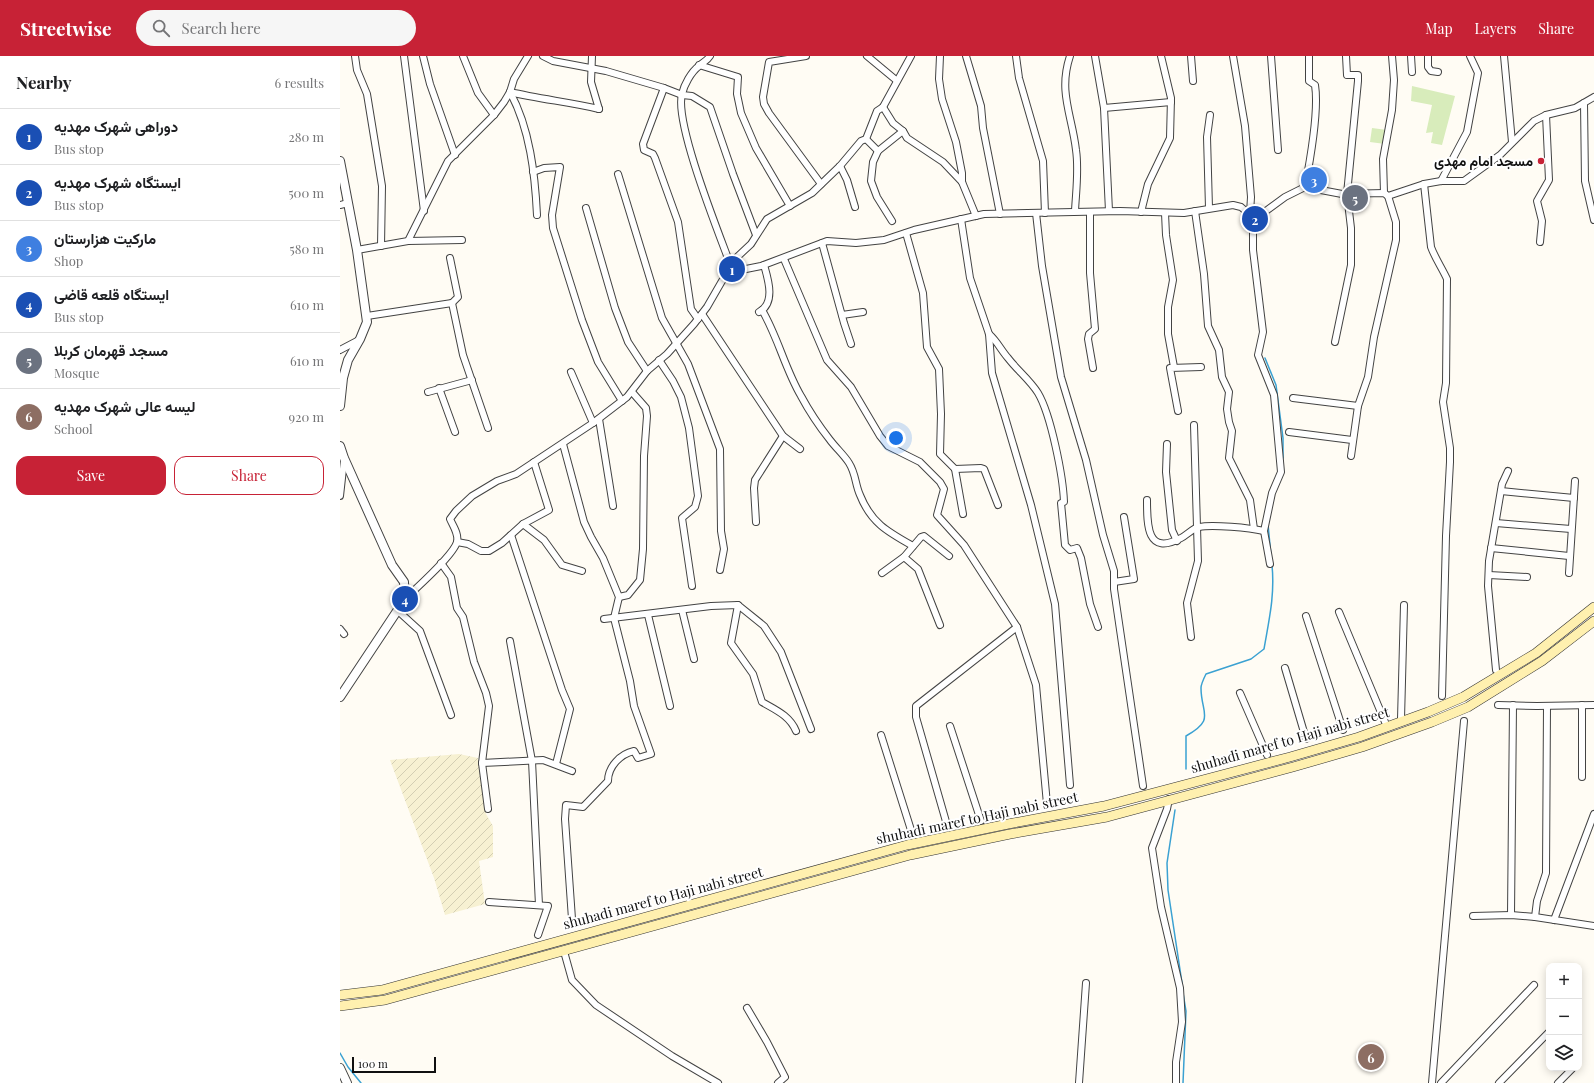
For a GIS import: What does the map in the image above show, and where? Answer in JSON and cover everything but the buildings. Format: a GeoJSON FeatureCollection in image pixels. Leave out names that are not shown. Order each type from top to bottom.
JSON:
{"type":"FeatureCollection","features":[{"type":"Feature","properties":{"kind":"main road","name":"shuhadi maref to Haji nabi street"},"geometry":{"type":"LineString","coordinates":[[340,996],[382,990],[907,845],[1104,806],[1290,757],[1359,737],[1463,697],[1536,653],[1594,607]]}},
{"type":"Feature","properties":{"kind":"main road"},"geometry":{"type":"LineString","coordinates":[[340,1006],[385,1000],[910,855],[1010,834],[1107,817],[1168,799],[1294,767],[1362,747],[1432,722],[1468,707],[1542,661],[1594,621]]}},
{"type":"Feature","properties":{"kind":"street"},"geometry":{"type":"LineString","coordinates":[[355,56],[357,70],[368,94],[382,186],[381,246]]}},
{"type":"Feature","properties":{"kind":"street"},"geometry":{"type":"LineString","coordinates":[[404,56],[424,211]]}},
{"type":"Feature","properties":{"kind":"street"},"geometry":{"type":"LineString","coordinates":[[423,56],[430,84],[455,155]]}},
{"type":"Feature","properties":{"kind":"street"},"geometry":{"type":"LineString","coordinates":[[463,56],[478,93],[494,115]]}},
{"type":"Feature","properties":{"kind":"street"},"geometry":{"type":"LineString","coordinates":[[408,241],[448,160],[455,155],[494,115],[510,92],[514,79],[528,56]]}},
{"type":"Feature","properties":{"kind":"street"},"geometry":{"type":"LineString","coordinates":[[543,56],[553,61],[591,68],[664,88],[682,95],[692,96],[710,107],[756,235]]}},
{"type":"Feature","properties":{"kind":"street"},"geometry":{"type":"LineString","coordinates":[[510,92],[538,99],[571,102],[599,109],[591,82],[592,56]]}},
{"type":"Feature","properties":{"kind":"street"},"geometry":{"type":"LineString","coordinates":[[710,56],[699,65],[686,83],[682,95],[682,109],[686,135],[732,269]]}},
{"type":"Feature","properties":{"kind":"street"},"geometry":{"type":"LineString","coordinates":[[806,56],[769,62],[763,97],[764,104],[769,113],[821,184]]}},
{"type":"Feature","properties":{"kind":"street"},"geometry":{"type":"LineString","coordinates":[[867,56],[896,80]]}},
{"type":"Feature","properties":{"kind":"street"},"geometry":{"type":"LineString","coordinates":[[340,697],[404,599],[441,563],[457,542],[458,535],[450,519],[456,511],[472,496],[497,481],[516,474],[599,419],[632,392],[647,371],[678,343],[700,317],[722,281],[732,269],[735,259],[751,244],[767,220],[812,193],[840,166],[861,141],[866,139],[877,111],[883,107],[896,80],[911,56]]}},
{"type":"Feature","properties":{"kind":"street"},"geometry":{"type":"LineString","coordinates":[[940,56],[939,79],[942,99],[956,142],[962,173],[962,182]]}},
{"type":"Feature","properties":{"kind":"street"},"geometry":{"type":"LineString","coordinates":[[966,56],[981,106],[983,128],[1000,214]]}},
{"type":"Feature","properties":{"kind":"street"},"geometry":{"type":"LineString","coordinates":[[1016,56],[1019,78],[1043,161],[1045,213]]}},
{"type":"Feature","properties":{"kind":"street"},"geometry":{"type":"LineString","coordinates":[[1070,56],[1064,80],[1065,96],[1076,149],[1075,211]]}},
{"type":"Feature","properties":{"kind":"street"},"geometry":{"type":"LineString","coordinates":[[1096,56],[1104,108],[1109,211]]}},
{"type":"Feature","properties":{"kind":"street"},"geometry":{"type":"LineString","coordinates":[[1141,212],[1148,184],[1170,138],[1171,102],[1161,56]]}},
{"type":"Feature","properties":{"kind":"street"},"geometry":{"type":"LineString","coordinates":[[1191,56],[1193,81]]}},
{"type":"Feature","properties":{"kind":"street"},"geometry":{"type":"LineString","coordinates":[[1233,56],[1244,126],[1251,197],[1250,214]]}},
{"type":"Feature","properties":{"kind":"street"},"geometry":{"type":"LineString","coordinates":[[1271,56],[1278,150]]}},
{"type":"Feature","properties":{"kind":"street"},"geometry":{"type":"LineString","coordinates":[[1305,187],[1309,167],[1316,107],[1315,85],[1309,81],[1309,56]]}},
{"type":"Feature","properties":{"kind":"street"},"geometry":{"type":"LineString","coordinates":[[1335,342],[1351,265],[1351,228],[1347,194],[1358,75],[1347,75],[1346,56]]}},
{"type":"Feature","properties":{"kind":"street"},"geometry":{"type":"LineString","coordinates":[[1351,456],[1352,440],[1358,406],[1368,378],[1374,337],[1396,240],[1396,222],[1386,194],[1383,159],[1394,80],[1392,56]]}},
{"type":"Feature","properties":{"kind":"street"},"geometry":{"type":"LineString","coordinates":[[1411,56],[1412,72]]}},
{"type":"Feature","properties":{"kind":"street"},"geometry":{"type":"LineString","coordinates":[[1428,56],[1428,67],[1431,71],[1438,72]]}},
{"type":"Feature","properties":{"kind":"street"},"geometry":{"type":"LineString","coordinates":[[1441,181],[1467,132],[1478,73],[1470,56]]}},
{"type":"Feature","properties":{"kind":"street"},"geometry":{"type":"LineString","coordinates":[[1504,56],[1512,142]]}},
{"type":"Feature","properties":{"kind":"street"},"geometry":{"type":"LineString","coordinates":[[699,65],[738,77],[737,94],[741,113],[756,148],[790,206]]}},
{"type":"Feature","properties":{"kind":"street"},"geometry":{"type":"LineString","coordinates":[[664,88],[643,144],[644,150],[653,154],[655,158],[678,222],[692,309],[700,317],[783,436],[800,449]]}},
{"type":"Feature","properties":{"kind":"street"},"geometry":{"type":"LineString","coordinates":[[510,92],[519,109],[525,128],[533,172],[537,215]]}},
{"type":"Feature","properties":{"kind":"street"},"geometry":{"type":"LineString","coordinates":[[1270,564],[1264,531],[1272,493],[1281,472],[1274,394],[1258,355],[1262,332],[1253,250],[1253,228],[1255,218],[1285,197],[1305,187],[1323,192],[1347,194],[1386,194],[1441,181],[1464,181],[1500,155],[1534,121],[1546,115],[1575,108],[1594,97]]}},
{"type":"Feature","properties":{"kind":"street"},"geometry":{"type":"LineString","coordinates":[[1104,108],[1171,102]]}},
{"type":"Feature","properties":{"kind":"street"},"geometry":{"type":"LineString","coordinates":[[1584,103],[1585,181],[1594,220]]}},
{"type":"Feature","properties":{"kind":"street"},"geometry":{"type":"LineString","coordinates":[[883,107],[894,124],[903,131],[907,138],[943,162],[962,182],[976,216]]}},
{"type":"Feature","properties":{"kind":"street"},"geometry":{"type":"LineString","coordinates":[[1209,208],[1207,137],[1210,114]]}},
{"type":"Feature","properties":{"kind":"street"},"geometry":{"type":"LineString","coordinates":[[1540,242],[1542,221],[1537,201],[1550,180],[1546,115]]}},
{"type":"Feature","properties":{"kind":"street"},"geometry":{"type":"LineString","coordinates":[[892,221],[877,197],[871,181],[873,162],[878,151],[903,131]]}},
{"type":"Feature","properties":{"kind":"street"},"geometry":{"type":"LineString","coordinates":[[866,139],[878,151]]}},
{"type":"Feature","properties":{"kind":"street"},"geometry":{"type":"LineString","coordinates":[[340,161],[344,204],[357,250],[367,316],[367,322],[360,339],[348,360],[343,378],[340,406]]}},
{"type":"Feature","properties":{"kind":"street"},"geometry":{"type":"LineString","coordinates":[[840,166],[847,180],[855,207]]}},
{"type":"Feature","properties":{"kind":"street"},"geometry":{"type":"LineString","coordinates":[[533,172],[544,168],[560,167],[552,215],[553,228],[582,320],[598,362],[622,401]]}},
{"type":"Feature","properties":{"kind":"street"},"geometry":{"type":"LineString","coordinates":[[618,174],[662,318],[678,343],[688,364],[720,449],[721,531],[724,549],[720,570]]}},
{"type":"Feature","properties":{"kind":"street"},"geometry":{"type":"LineString","coordinates":[[1424,184],[1430,247],[1441,265],[1446,279],[1447,353],[1446,383],[1443,402],[1450,448],[1450,462],[1446,536],[1442,696]]}},
{"type":"Feature","properties":{"kind":"street"},"geometry":{"type":"LineString","coordinates":[[732,269],[741,270],[764,265],[784,259],[808,247],[827,241],[856,243],[884,240],[906,233],[976,216],[1075,211],[1165,213],[1195,211],[1233,205],[1241,207],[1255,218]]}},
{"type":"Feature","properties":{"kind":"street"},"geometry":{"type":"LineString","coordinates":[[586,208],[615,308],[628,342],[647,371]]}},
{"type":"Feature","properties":{"kind":"street"},"geometry":{"type":"LineString","coordinates":[[1195,211],[1204,274],[1208,326],[1219,350],[1222,377],[1229,392],[1228,414],[1232,431],[1229,458],[1250,500],[1254,529]]}},
{"type":"Feature","properties":{"kind":"street"},"geometry":{"type":"LineString","coordinates":[[1090,212],[1090,273],[1095,329],[1089,334],[1088,339],[1093,368]]}},
{"type":"Feature","properties":{"kind":"street"},"geometry":{"type":"LineString","coordinates":[[1036,213],[1042,266],[1062,377],[1086,460],[1103,535],[1114,571],[1114,582],[1143,786]]}},
{"type":"Feature","properties":{"kind":"street"},"geometry":{"type":"LineString","coordinates":[[1165,213],[1166,235],[1173,280],[1168,307],[1168,334],[1174,367]]}},
{"type":"Feature","properties":{"kind":"street"},"geometry":{"type":"LineString","coordinates":[[961,219],[970,278],[989,334],[992,373],[1031,505],[1055,604],[1056,633],[1070,785]]}},
{"type":"Feature","properties":{"kind":"street"},"geometry":{"type":"LineString","coordinates":[[906,233],[922,289],[928,347],[939,369],[942,414],[940,454],[955,469],[963,514]]}},
{"type":"Feature","properties":{"kind":"street"},"geometry":{"type":"LineString","coordinates":[[357,250],[408,241],[462,240]]}},
{"type":"Feature","properties":{"kind":"street"},"geometry":{"type":"LineString","coordinates":[[822,243],[851,344]]}},
{"type":"Feature","properties":{"kind":"street"},"geometry":{"type":"LineString","coordinates":[[367,316],[452,303],[458,297],[450,258]]}},
{"type":"Feature","properties":{"kind":"street"},"geometry":{"type":"LineString","coordinates":[[784,259],[827,360],[851,387],[880,436],[888,446],[920,462],[940,482],[944,489],[937,515],[964,545],[1017,627],[1036,685],[1047,804]]}},
{"type":"Feature","properties":{"kind":"street"},"geometry":{"type":"LineString","coordinates":[[764,265],[770,293],[760,311],[771,325],[800,396],[829,439],[849,463],[856,476],[859,493],[868,512],[876,522],[890,533],[913,546]]}},
{"type":"Feature","properties":{"kind":"street"},"geometry":{"type":"LineString","coordinates":[[452,303],[462,355],[488,428]]}},
{"type":"Feature","properties":{"kind":"street"},"geometry":{"type":"LineString","coordinates":[[842,315],[863,312]]}},
{"type":"Feature","properties":{"kind":"street"},"geometry":{"type":"LineString","coordinates":[[989,334],[1019,372],[1031,384],[1043,403],[1060,464],[1064,496],[1064,502],[1061,503],[1066,545],[1070,550],[1077,548],[1081,558],[1090,604],[1098,627]]}},
{"type":"Feature","properties":{"kind":"street"},"geometry":{"type":"LineString","coordinates":[[340,350],[360,339]]}},
{"type":"Feature","properties":{"kind":"street"},"geometry":{"type":"LineString","coordinates":[[659,360],[673,381],[681,397],[689,428],[698,496],[695,507],[682,518],[692,586]]}},
{"type":"Feature","properties":{"kind":"street"},"geometry":{"type":"LineString","coordinates":[[1178,411],[1170,368],[1201,367]]}},
{"type":"Feature","properties":{"kind":"street"},"geometry":{"type":"LineString","coordinates":[[571,372],[593,423]]}},
{"type":"Feature","properties":{"kind":"street"},"geometry":{"type":"LineString","coordinates":[[428,392],[472,380]]}},
{"type":"Feature","properties":{"kind":"street"},"geometry":{"type":"LineString","coordinates":[[439,388],[456,432]]}},
{"type":"Feature","properties":{"kind":"street"},"geometry":{"type":"LineString","coordinates":[[619,597],[628,596],[640,580],[644,549],[644,456],[647,416],[646,408],[632,392]]}},
{"type":"Feature","properties":{"kind":"street"},"geometry":{"type":"LineString","coordinates":[[1294,398],[1358,406]]}},
{"type":"Feature","properties":{"kind":"street"},"geometry":{"type":"LineString","coordinates":[[599,419],[613,506]]}},
{"type":"Feature","properties":{"kind":"street"},"geometry":{"type":"LineString","coordinates":[[1191,637],[1187,603],[1198,561],[1194,426]]}},
{"type":"Feature","properties":{"kind":"street"},"geometry":{"type":"LineString","coordinates":[[1289,432],[1352,440]]}},
{"type":"Feature","properties":{"kind":"street"},"geometry":{"type":"LineString","coordinates":[[756,522],[755,480],[783,436]]}},
{"type":"Feature","properties":{"kind":"street"},"geometry":{"type":"LineString","coordinates":[[562,444],[584,522],[603,558],[619,597],[614,618],[630,681],[634,706],[651,754],[638,758],[634,751],[626,754],[617,760],[608,775],[608,781],[583,807],[566,805],[565,819],[572,919]]}},
{"type":"Feature","properties":{"kind":"street"},"geometry":{"type":"LineString","coordinates":[[1166,444],[1166,472],[1172,530],[1177,541]]}},
{"type":"Feature","properties":{"kind":"street"},"geometry":{"type":"LineString","coordinates":[[340,446],[392,565],[404,582],[404,599]]}},
{"type":"Feature","properties":{"kind":"street"},"geometry":{"type":"LineString","coordinates":[[340,496],[344,458]]}},
{"type":"Feature","properties":{"kind":"street"},"geometry":{"type":"LineString","coordinates":[[457,542],[468,544],[481,551],[489,551],[511,536],[523,524],[549,510],[534,462]]}},
{"type":"Feature","properties":{"kind":"street"},"geometry":{"type":"LineString","coordinates":[[955,469],[981,468],[984,470],[998,505]]}},
{"type":"Feature","properties":{"kind":"street"},"geometry":{"type":"LineString","coordinates":[[1496,670],[1489,575],[1491,548],[1502,484],[1508,471]]}},
{"type":"Feature","properties":{"kind":"street"},"geometry":{"type":"LineString","coordinates":[[1569,573],[1575,481]]}},
{"type":"Feature","properties":{"kind":"street"},"geometry":{"type":"LineString","coordinates":[[1501,492],[1574,498]]}},
{"type":"Feature","properties":{"kind":"street"},"geometry":{"type":"LineString","coordinates":[[1147,500],[1147,516],[1150,531],[1154,542],[1158,544],[1177,541],[1198,527],[1218,526],[1264,531]]}},
{"type":"Feature","properties":{"kind":"street"},"geometry":{"type":"LineString","coordinates":[[1114,582],[1134,579],[1124,517]]}},
{"type":"Feature","properties":{"kind":"street"},"geometry":{"type":"LineString","coordinates":[[1496,523],[1571,529]]}},
{"type":"Feature","properties":{"kind":"street"},"geometry":{"type":"LineString","coordinates":[[523,524],[544,540],[562,565],[582,571]]}},
{"type":"Feature","properties":{"kind":"street"},"geometry":{"type":"LineString","coordinates":[[511,536],[562,690],[570,709],[556,764]]}},
{"type":"Feature","properties":{"kind":"street"},"geometry":{"type":"LineString","coordinates":[[882,573],[904,557],[919,538],[924,536],[949,556]]}},
{"type":"Feature","properties":{"kind":"street"},"geometry":{"type":"LineString","coordinates":[[1491,548],[1570,556]]}},
{"type":"Feature","properties":{"kind":"street"},"geometry":{"type":"LineString","coordinates":[[904,557],[918,569],[940,625]]}},
{"type":"Feature","properties":{"kind":"street"},"geometry":{"type":"LineString","coordinates":[[441,563],[451,577],[457,608],[463,617],[474,662],[486,693],[489,706],[482,763],[488,809]]}},
{"type":"Feature","properties":{"kind":"street"},"geometry":{"type":"LineString","coordinates":[[1489,575],[1527,577]]}},
{"type":"Feature","properties":{"kind":"street"},"geometry":{"type":"LineString","coordinates":[[1401,719],[1404,604]]}},
{"type":"Feature","properties":{"kind":"street"},"geometry":{"type":"LineString","coordinates":[[604,619],[648,615],[711,606],[738,605],[764,626],[781,652],[811,729]]}},
{"type":"Feature","properties":{"kind":"street"},"geometry":{"type":"LineString","coordinates":[[738,605],[731,643],[753,674],[762,702],[780,712],[793,724],[796,731]]}},
{"type":"Feature","properties":{"kind":"street"},"geometry":{"type":"LineString","coordinates":[[397,610],[420,631],[451,715]]}},
{"type":"Feature","properties":{"kind":"street"},"geometry":{"type":"LineString","coordinates":[[682,610],[694,659]]}},
{"type":"Feature","properties":{"kind":"street"},"geometry":{"type":"LineString","coordinates":[[1339,612],[1385,722]]}},
{"type":"Feature","properties":{"kind":"street"},"geometry":{"type":"LineString","coordinates":[[648,615],[670,706]]}},
{"type":"Feature","properties":{"kind":"street"},"geometry":{"type":"LineString","coordinates":[[1306,616],[1343,730]]}},
{"type":"Feature","properties":{"kind":"street"},"geometry":{"type":"LineString","coordinates":[[947,825],[916,717],[916,706],[1017,627]]}},
{"type":"Feature","properties":{"kind":"street"},"geometry":{"type":"LineString","coordinates":[[510,641],[532,761],[539,904]]}},
{"type":"Feature","properties":{"kind":"street"},"geometry":{"type":"LineString","coordinates":[[1286,668],[1306,739]]}},
{"type":"Feature","properties":{"kind":"street"},"geometry":{"type":"LineString","coordinates":[[1240,693],[1267,754]]}},
{"type":"Feature","properties":{"kind":"street"},"geometry":{"type":"LineString","coordinates":[[1498,705],[1594,705]]}},
{"type":"Feature","properties":{"kind":"street"},"geometry":{"type":"LineString","coordinates":[[1510,915],[1513,705]]}},
{"type":"Feature","properties":{"kind":"street"},"geometry":{"type":"LineString","coordinates":[[1582,705],[1582,776]]}},
{"type":"Feature","properties":{"kind":"street"},"geometry":{"type":"LineString","coordinates":[[1535,917],[1537,901],[1546,873],[1547,706]]}},
{"type":"Feature","properties":{"kind":"street"},"geometry":{"type":"LineString","coordinates":[[1432,1083],[1464,721]]}},
{"type":"Feature","properties":{"kind":"street"},"geometry":{"type":"LineString","coordinates":[[950,726],[981,821]]}},
{"type":"Feature","properties":{"kind":"street"},"geometry":{"type":"LineString","coordinates":[[881,735],[911,830]]}},
{"type":"Feature","properties":{"kind":"street"},"geometry":{"type":"LineString","coordinates":[[482,763],[543,760],[572,771]]}},
{"type":"Feature","properties":{"kind":"street"},"geometry":{"type":"LineString","coordinates":[[1168,799],[1167,809],[1152,848],[1161,907],[1180,988],[1182,1022],[1176,1062],[1176,1083]]}},
{"type":"Feature","properties":{"kind":"street"},"geometry":{"type":"LineString","coordinates":[[1554,920],[1594,814]]}},
{"type":"Feature","properties":{"kind":"street"},"geometry":{"type":"LineString","coordinates":[[489,902],[539,904],[548,906],[538,935]]}},
{"type":"Feature","properties":{"kind":"street"},"geometry":{"type":"LineString","coordinates":[[1473,916],[1510,915],[1535,917],[1594,926]]}},
{"type":"Feature","properties":{"kind":"street"},"geometry":{"type":"LineString","coordinates":[[565,954],[572,980],[596,1004],[672,1056],[718,1083]]}},
{"type":"Feature","properties":{"kind":"street"},"geometry":{"type":"LineString","coordinates":[[1079,1083],[1086,983]]}},
{"type":"Feature","properties":{"kind":"street"},"geometry":{"type":"LineString","coordinates":[[1441,1083],[1534,986]]}},
{"type":"Feature","properties":{"kind":"street"},"geometry":{"type":"LineString","coordinates":[[747,1008],[767,1042],[785,1078],[778,1083]]}},
{"type":"Feature","properties":{"kind":"street"},"geometry":{"type":"LineString","coordinates":[[1499,1083],[1546,1035]]}},
{"type":"Feature","properties":{"kind":"street"},"geometry":{"type":"LineString","coordinates":[[340,1068],[348,1083]]}},
{"type":"Feature","properties":{"kind":"street"},"geometry":{"type":"LineString","coordinates":[[1558,1083],[1570,1071]]}},
{"type":"Feature","properties":{"kind":"shaded area"},"geometry":{"type":"Polygon","coordinates":[[[459,754],[478,758],[486,814],[493,826],[493,857],[479,861],[485,904],[445,915],[434,878],[390,760],[459,754]]]}},
{"type":"Feature","properties":{"kind":"green space"},"geometry":{"type":"Polygon","coordinates":[[[1412,86],[1455,96],[1442,145],[1431,143],[1433,132],[1426,133],[1432,105],[1411,101],[1412,86]]]}},
{"type":"Feature","properties":{"kind":"green space"},"geometry":{"type":"Polygon","coordinates":[[[1372,128],[1387,130],[1385,144],[1370,142],[1372,128]]]}},
{"type":"Feature","properties":{"kind":"waterway"},"geometry":{"type":"LineString","coordinates":[[1265,358],[1276,385],[1283,438],[1283,458]]}},
{"type":"Feature","properties":{"kind":"waterway"},"geometry":{"type":"LineString","coordinates":[[1268,524],[1271,556]]}},
{"type":"Feature","properties":{"kind":"waterway"},"geometry":{"type":"LineString","coordinates":[[1186,769],[1186,736],[1201,725],[1204,720],[1205,715],[1201,688],[1206,674],[1251,659],[1264,649],[1270,618],[1273,587],[1272,565]]}},
{"type":"Feature","properties":{"kind":"waterway"},"geometry":{"type":"LineString","coordinates":[[1175,810],[1167,863],[1168,890],[1182,983]]}},
{"type":"Feature","properties":{"kind":"waterway"},"geometry":{"type":"LineString","coordinates":[[1183,993],[1186,1011],[1183,1083]]}},
{"type":"Feature","properties":{"kind":"waterway"},"geometry":{"type":"LineString","coordinates":[[340,1053],[348,1067],[361,1083]]}},
{"type":"Feature","properties":{"kind":"place","name":"مسجد امام مهدی"},"geometry":{"type":"Point","coordinates":[1541,161]}},
{"type":"Feature","properties":{"kind":"place","name":"مارکیت هزارستان"},"geometry":{"type":"Point","coordinates":[1314,180]}},
{"type":"Feature","properties":{"kind":"place","name":"مسجد قهرمان کربلا"},"geometry":{"type":"Point","coordinates":[1355,198]}},
{"type":"Feature","properties":{"kind":"place","name":"ایستگاه شهرک مهدیه"},"geometry":{"type":"Point","coordinates":[1255,219]}},
{"type":"Feature","properties":{"kind":"place","name":"دوراهی شهرک مهدیه"},"geometry":{"type":"Point","coordinates":[732,269]}},
{"type":"Feature","properties":{"kind":"place","name":"ایستگاه قلعه قاضی"},"geometry":{"type":"Point","coordinates":[405,599]}},
{"type":"Feature","properties":{"kind":"place","name":"لیسه عالی شهرک مهدیه"},"geometry":{"type":"Point","coordinates":[1371,1057]}}]}
